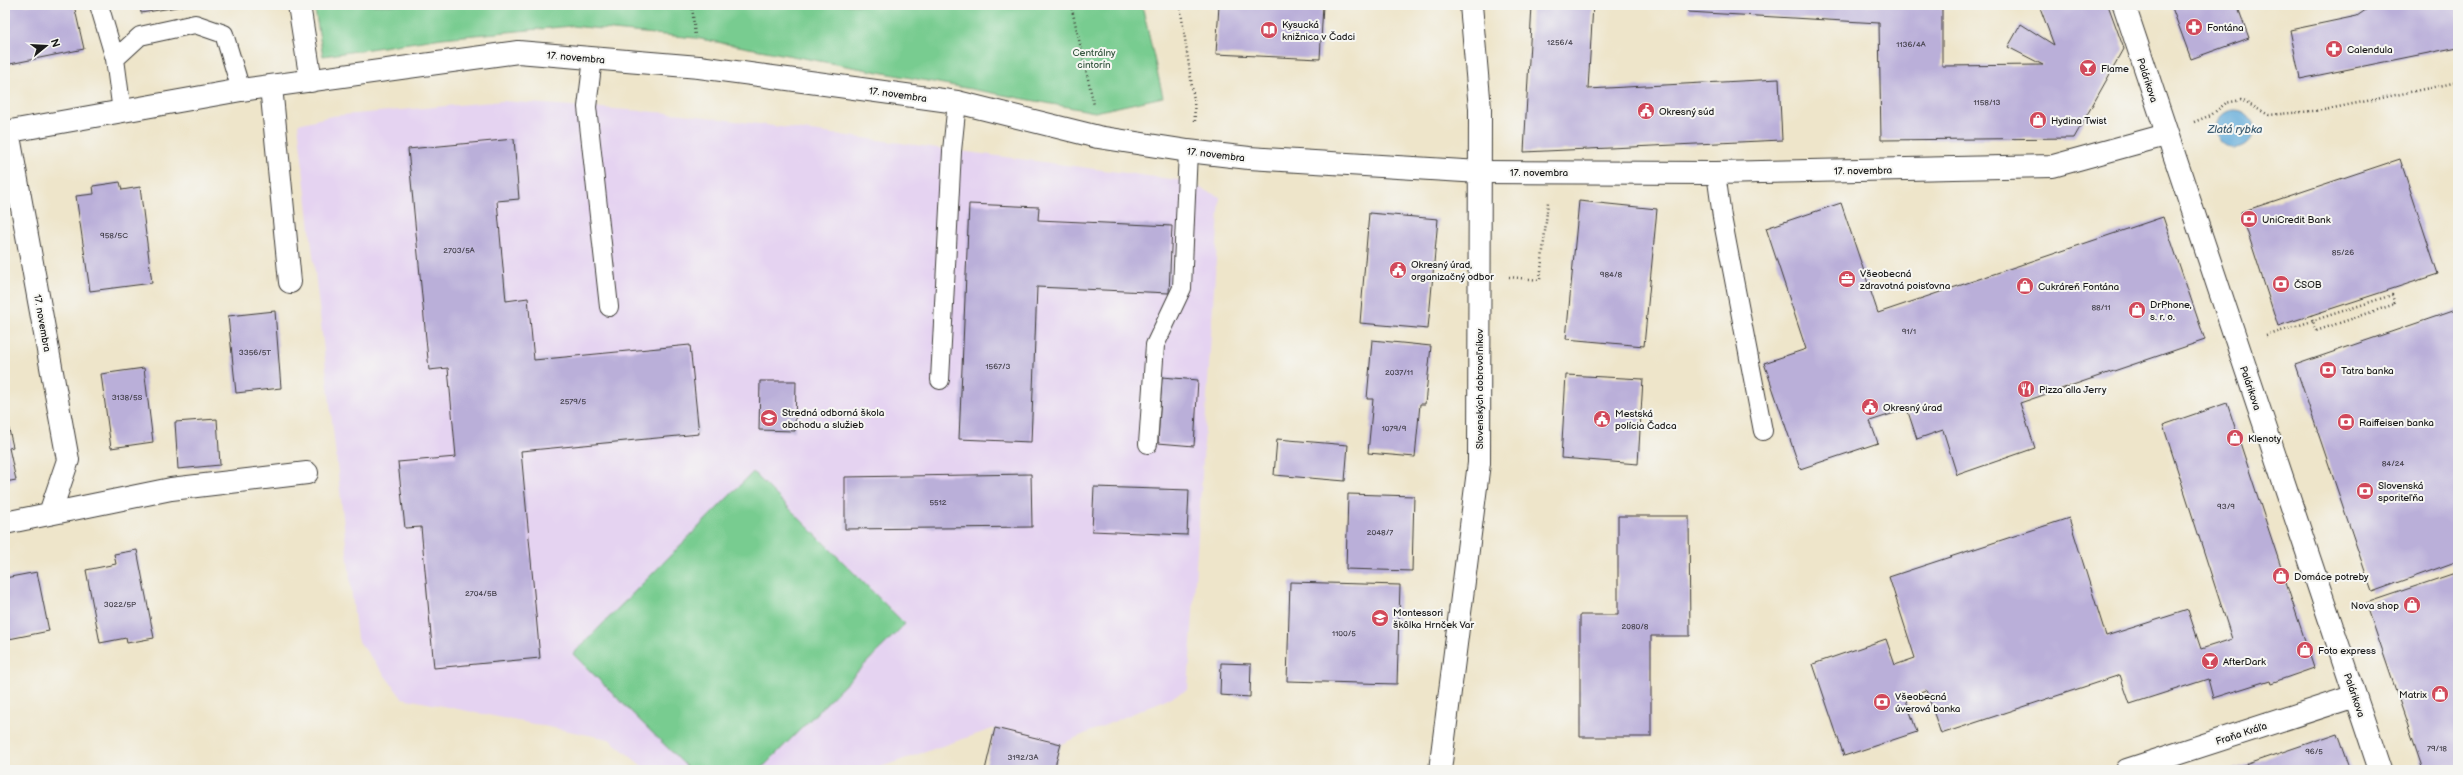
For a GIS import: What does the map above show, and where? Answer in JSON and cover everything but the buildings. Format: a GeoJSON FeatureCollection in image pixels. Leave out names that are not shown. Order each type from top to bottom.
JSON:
{"type":"FeatureCollection","features":[{"type":"Feature","properties":{"kind":"street"},"geometry":{"type":"LineString","coordinates":[[298,5],[311,81]]}},
{"type":"Feature","properties":{"kind":"street","name":"Slovenských dobrovoľníkov"},"geometry":{"type":"LineString","coordinates":[[1440,770],[1479,463],[1480,109],[1471,5]]}},
{"type":"Feature","properties":{"kind":"street","name":"Palárikova"},"geometry":{"type":"LineString","coordinates":[[2124,5],[2166,135],[2380,770]]}},
{"type":"Feature","properties":{"kind":"street","name":"17. novembra"},"geometry":{"type":"LineString","coordinates":[[50,512],[68,460],[6,132],[242,90],[518,52],[699,67],[957,102],[1098,137],[1249,158],[1480,172],[1716,173],[2053,166],[2166,135]]}},
{"type":"Feature","properties":{"kind":"street"},"geometry":{"type":"LineString","coordinates":[[271,86],[290,282]]}},
{"type":"Feature","properties":{"kind":"street"},"geometry":{"type":"LineString","coordinates":[[5,523],[50,512],[171,489],[307,473]]}},
{"type":"Feature","properties":{"kind":"street","name":"Fraňa Kráľa"},"geometry":{"type":"LineString","coordinates":[[2127,770],[2355,696]]}},
{"type":"Feature","properties":{"kind":"lane"},"geometry":{"type":"LineString","coordinates":[[99,5],[115,59],[122,112]]}},
{"type":"Feature","properties":{"kind":"lane"},"geometry":{"type":"LineString","coordinates":[[115,59],[140,36],[195,24],[224,34],[242,90]]}},
{"type":"Feature","properties":{"kind":"lane"},"geometry":{"type":"LineString","coordinates":[[593,58],[587,107],[609,307]]}},
{"type":"Feature","properties":{"kind":"lane"},"geometry":{"type":"LineString","coordinates":[[940,380],[951,159],[957,102]]}},
{"type":"Feature","properties":{"kind":"lane"},"geometry":{"type":"LineString","coordinates":[[1148,444],[1155,345],[1182,288],[1193,151]]}},
{"type":"Feature","properties":{"kind":"lane"},"geometry":{"type":"LineString","coordinates":[[1716,173],[1722,217],[1763,431]]}},
{"type":"Feature","properties":{"kind":"path"},"geometry":{"type":"LineString","coordinates":[[1072,5],[1095,112],[1098,137]]}},
{"type":"Feature","properties":{"kind":"path"},"geometry":{"type":"LineString","coordinates":[[1180,5],[1194,100],[1193,151]]}},
{"type":"Feature","properties":{"kind":"path"},"geometry":{"type":"LineString","coordinates":[[2166,135],[2211,115],[2226,102],[2241,100],[2269,115],[2324,110],[2458,82]]}},
{"type":"Feature","properties":{"kind":"path"},"geometry":{"type":"LineString","coordinates":[[1505,277],[1540,280],[1551,172]]}},
{"type":"Feature","properties":{"kind":"path"},"geometry":{"type":"LineString","coordinates":[[2237,345],[2392,295],[2395,304],[2316,331],[2311,315]]}},
{"type":"Feature","properties":{"kind":"shaded area","name":"Stredná odborná škola obchodu a služieb"},"geometry":{"type":"Polygon","coordinates":[[[503,101],[683,114],[1185,181],[1220,197],[1188,690],[1061,744],[995,728],[872,770],[647,770],[609,739],[402,698],[357,639],[298,124],[332,116],[503,101]]]}},
{"type":"Feature","properties":{"kind":"green space","name":"Centrálny cintorín"},"geometry":{"type":"Polygon","coordinates":[[[314,5],[1142,5],[1163,97],[1095,112],[695,38],[572,26],[442,38],[323,56],[314,5]]]}},
{"type":"Feature","properties":{"kind":"green space"},"geometry":{"type":"Polygon","coordinates":[[[753,472],[905,624],[760,770],[690,770],[573,654],[753,472]]]}},
{"type":"Feature","properties":{"kind":"water","name":"Zlatá rybka"},"geometry":{"type":"Polygon","coordinates":[[[2231,110],[2239,110],[2249,115],[2253,122],[2253,136],[2249,143],[2239,148],[2231,148],[2221,143],[2219,140],[2216,133],[2216,125],[2221,115],[2224,113],[2231,110]]]}},
{"type":"Feature","properties":{"kind":"place","name":"Fontána"},"geometry":{"type":"Point","coordinates":[2194,27]}},
{"type":"Feature","properties":{"kind":"place","name":"Kysucká knižnica v Čadci"},"geometry":{"type":"Point","coordinates":[1269,30]}},
{"type":"Feature","properties":{"kind":"place","name":"Calendula"},"geometry":{"type":"Point","coordinates":[2334,49]}},
{"type":"Feature","properties":{"kind":"place","name":"Flame"},"geometry":{"type":"Point","coordinates":[2088,68]}},
{"type":"Feature","properties":{"kind":"place","name":"Okresný súd"},"geometry":{"type":"Point","coordinates":[1646,111]}},
{"type":"Feature","properties":{"kind":"place","name":"Hydina Twist"},"geometry":{"type":"Point","coordinates":[2038,120]}},
{"type":"Feature","properties":{"kind":"place","name":"UniCredit Bank"},"geometry":{"type":"Point","coordinates":[2249,219]}},
{"type":"Feature","properties":{"kind":"place","name":"Okresný úrad, organizačný odbor"},"geometry":{"type":"Point","coordinates":[1398,270]}},
{"type":"Feature","properties":{"kind":"place","name":"Všeobecná zdravotná poisťovna"},"geometry":{"type":"Point","coordinates":[1847,279]}},
{"type":"Feature","properties":{"kind":"place","name":"ČSOB"},"geometry":{"type":"Point","coordinates":[2281,284]}},
{"type":"Feature","properties":{"kind":"place","name":"Cukráreň Fontána"},"geometry":{"type":"Point","coordinates":[2025,286]}},
{"type":"Feature","properties":{"kind":"place","name":"DrPhone, s. r. o."},"geometry":{"type":"Point","coordinates":[2137,310]}},
{"type":"Feature","properties":{"kind":"place","name":"Tatra banka"},"geometry":{"type":"Point","coordinates":[2328,370]}},
{"type":"Feature","properties":{"kind":"place","name":"Pizza alla Jerry"},"geometry":{"type":"Point","coordinates":[2026,389]}},
{"type":"Feature","properties":{"kind":"place","name":"Okresný úrad"},"geometry":{"type":"Point","coordinates":[1870,407]}},
{"type":"Feature","properties":{"kind":"place","name":"Stredná odborná škola obchodu a služieb"},"geometry":{"type":"Point","coordinates":[769,418]}},
{"type":"Feature","properties":{"kind":"place","name":"Mestská polícia Čadca"},"geometry":{"type":"Point","coordinates":[1602,419]}},
{"type":"Feature","properties":{"kind":"place","name":"Raiffeisen banka"},"geometry":{"type":"Point","coordinates":[2346,422]}},
{"type":"Feature","properties":{"kind":"place","name":"Klenoty"},"geometry":{"type":"Point","coordinates":[2235,438]}},
{"type":"Feature","properties":{"kind":"place","name":"Slovenská sporiteľňa"},"geometry":{"type":"Point","coordinates":[2365,491]}},
{"type":"Feature","properties":{"kind":"place","name":"Domáce potreby"},"geometry":{"type":"Point","coordinates":[2281,576]}},
{"type":"Feature","properties":{"kind":"place","name":"Nova shop"},"geometry":{"type":"Point","coordinates":[2412,605]}},
{"type":"Feature","properties":{"kind":"place","name":"Montessori škôlka Hrnček Var"},"geometry":{"type":"Point","coordinates":[1380,618]}},
{"type":"Feature","properties":{"kind":"place","name":"Foto express"},"geometry":{"type":"Point","coordinates":[2305,650]}},
{"type":"Feature","properties":{"kind":"place","name":"AfterDark"},"geometry":{"type":"Point","coordinates":[2210,661]}},
{"type":"Feature","properties":{"kind":"place","name":"Matrix"},"geometry":{"type":"Point","coordinates":[2440,694]}},
{"type":"Feature","properties":{"kind":"place","name":"Všeobecná úverová banka"},"geometry":{"type":"Point","coordinates":[1882,702]}}]}
